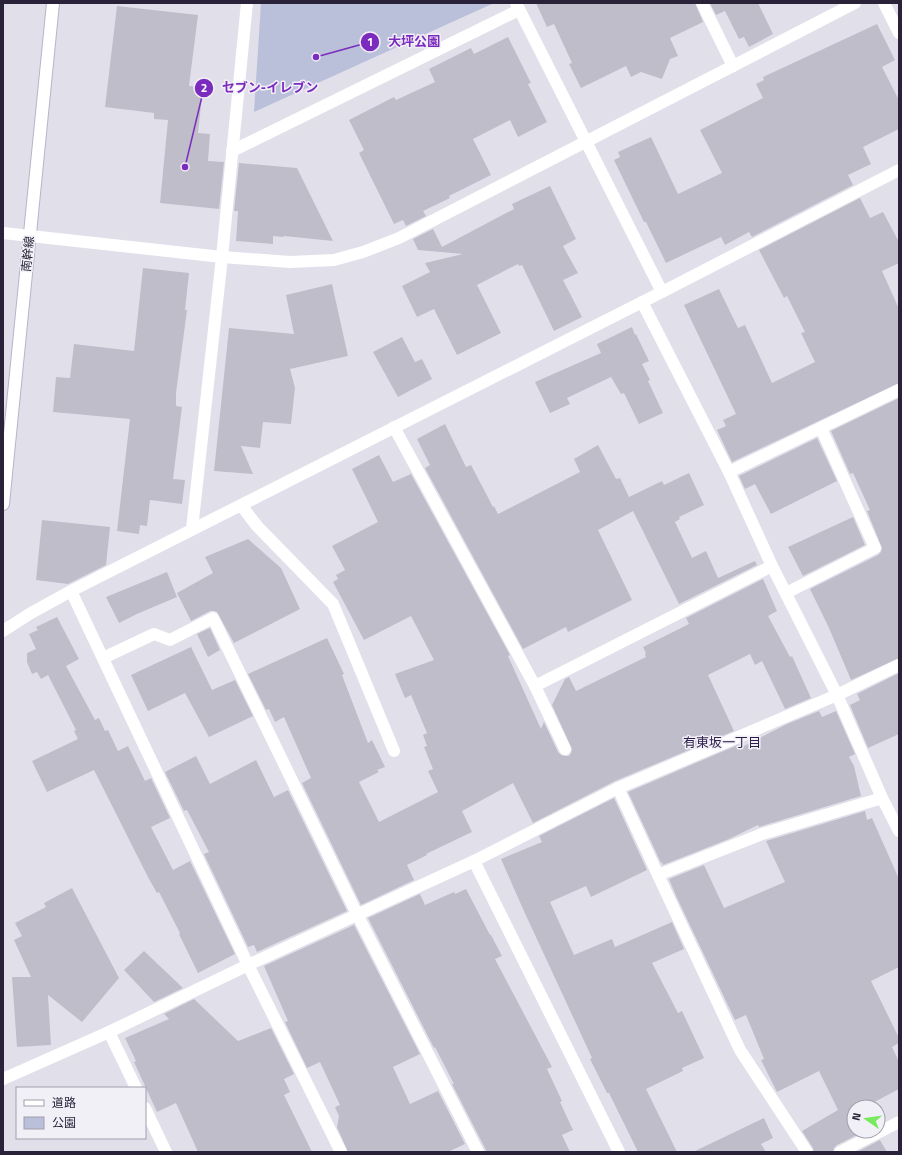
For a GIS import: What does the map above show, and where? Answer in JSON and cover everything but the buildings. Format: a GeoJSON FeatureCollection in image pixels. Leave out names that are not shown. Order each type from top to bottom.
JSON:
{"type":"FeatureCollection","features":[{"type":"Feature","properties":{"kind":"street","name":"南幹線"},"geometry":{"type":"LineString","coordinates":[[3,504],[54,3]]}},
{"type":"Feature","properties":{"kind":"street"},"geometry":{"type":"LineString","coordinates":[[192,529],[222,256],[246,3]]}},
{"type":"Feature","properties":{"kind":"street"},"geometry":{"type":"LineString","coordinates":[[702,3],[732,66]]}},
{"type":"Feature","properties":{"kind":"street"},"geometry":{"type":"LineString","coordinates":[[3,232],[290,262],[334,260],[363,252],[399,238],[855,3]]}},
{"type":"Feature","properties":{"kind":"street"},"geometry":{"type":"LineString","coordinates":[[884,3],[899,33]]}},
{"type":"Feature","properties":{"kind":"street"},"geometry":{"type":"LineString","coordinates":[[232,151],[517,6],[662,292]]}},
{"type":"Feature","properties":{"kind":"street"},"geometry":{"type":"LineString","coordinates":[[3,631],[31,613],[71,591],[662,292],[899,170]]}},
{"type":"Feature","properties":{"kind":"street"},"geometry":{"type":"LineString","coordinates":[[642,302],[729,472],[772,566],[837,695],[882,798],[899,831]]}},
{"type":"Feature","properties":{"kind":"street"},"geometry":{"type":"LineString","coordinates":[[729,472],[899,390]]}},
{"type":"Feature","properties":{"kind":"street"},"geometry":{"type":"LineString","coordinates":[[394,427],[534,686],[565,749]]}},
{"type":"Feature","properties":{"kind":"street"},"geometry":{"type":"LineString","coordinates":[[786,593],[875,548],[821,428]]}},
{"type":"Feature","properties":{"kind":"street"},"geometry":{"type":"LineString","coordinates":[[241,505],[257,526],[334,604],[394,751]]}},
{"type":"Feature","properties":{"kind":"street"},"geometry":{"type":"LineString","coordinates":[[534,686],[772,566]]}},
{"type":"Feature","properties":{"kind":"street"},"geometry":{"type":"LineString","coordinates":[[71,591],[248,965],[341,1152]]}},
{"type":"Feature","properties":{"kind":"street"},"geometry":{"type":"LineString","coordinates":[[103,658],[154,634],[170,640],[213,618],[357,914],[478,1152]]}},
{"type":"Feature","properties":{"kind":"street"},"geometry":{"type":"LineString","coordinates":[[3,1079],[109,1032],[357,914],[474,862],[618,788],[837,695],[899,665]]}},
{"type":"Feature","properties":{"kind":"street"},"geometry":{"type":"LineString","coordinates":[[618,788],[740,1050],[807,1152]]}},
{"type":"Feature","properties":{"kind":"street"},"geometry":{"type":"LineString","coordinates":[[658,875],[762,834],[882,798]]}},
{"type":"Feature","properties":{"kind":"street"},"geometry":{"type":"LineString","coordinates":[[474,862],[619,1152]]}},
{"type":"Feature","properties":{"kind":"street"},"geometry":{"type":"LineString","coordinates":[[109,1032],[136,1087]]}},
{"type":"Feature","properties":{"kind":"street"},"geometry":{"type":"LineString","coordinates":[[146,1110],[166,1152]]}},
{"type":"Feature","properties":{"kind":"street"},"geometry":{"type":"LineString","coordinates":[[840,1152],[899,1122]]}},
{"type":"Feature","properties":{"kind":"green space"},"geometry":{"type":"Polygon","coordinates":[[[261,3],[494,3],[254,112],[261,3]]]}},
{"type":"Feature","properties":{"kind":"place","name":"大坪公園"},"geometry":{"type":"Point","coordinates":[316,57]}},
{"type":"Feature","properties":{"kind":"place","name":"セブン-イレブン"},"geometry":{"type":"Point","coordinates":[185,167]}},
{"type":"Feature","properties":{"kind":"district","name":"有東坂一丁目"},"geometry":{"type":"Point","coordinates":[722,742]}}]}
